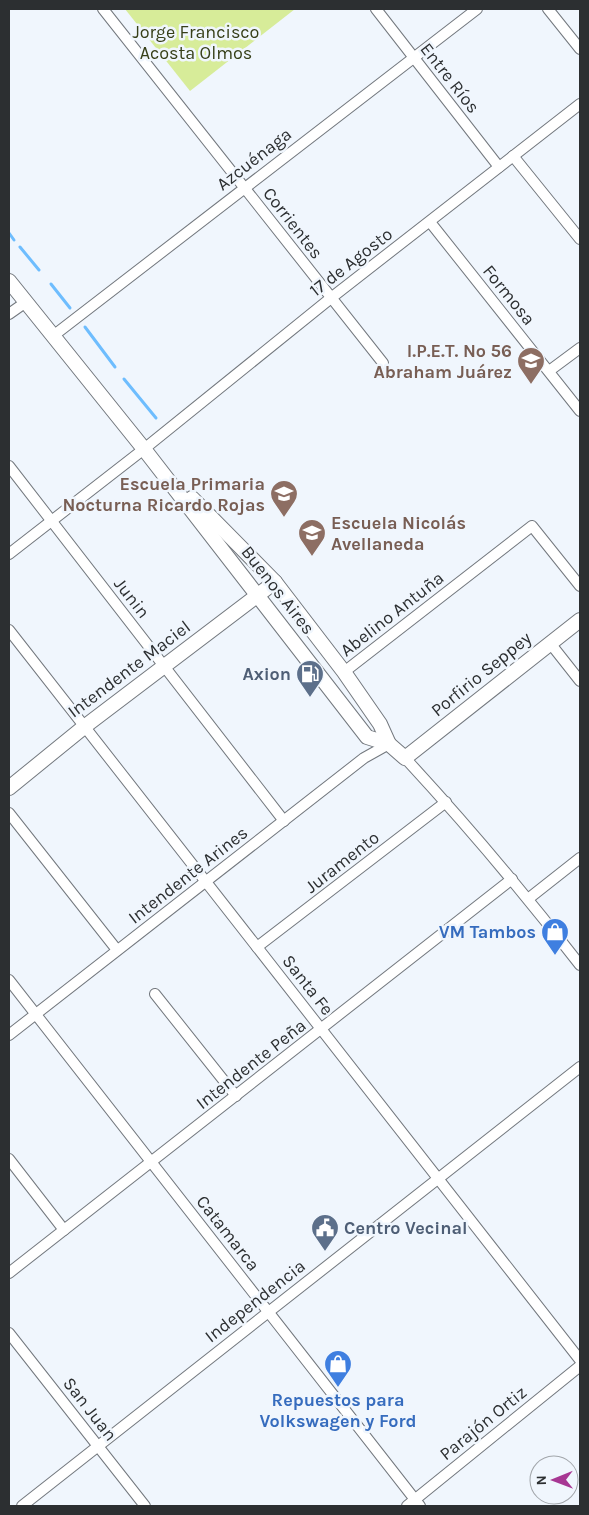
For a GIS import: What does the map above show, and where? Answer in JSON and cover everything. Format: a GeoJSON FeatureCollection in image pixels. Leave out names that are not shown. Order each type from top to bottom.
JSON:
{"type":"FeatureCollection","features":[{"type":"Feature","properties":{"kind":"main road","name":"Buenos Aires"},"geometry":{"type":"LineString","coordinates":[[9,281],[144,448],[367,737],[389,744],[405,758]]}},
{"type":"Feature","properties":{"kind":"main road","name":"Buenos Aires"},"geometry":{"type":"LineString","coordinates":[[144,448],[275,582],[344,672],[380,724],[389,744]]}},
{"type":"Feature","properties":{"kind":"main road","name":"Intendente Maciel"},"geometry":{"type":"LineString","coordinates":[[9,788],[84,727],[275,582]]}},
{"type":"Feature","properties":{"kind":"main road","name":"Porfirio Seppey"},"geometry":{"type":"LineString","coordinates":[[405,758],[580,620]]}},
{"type":"Feature","properties":{"kind":"street","name":"Corrientes"},"geometry":{"type":"LineString","coordinates":[[103,9],[383,363]]}},
{"type":"Feature","properties":{"kind":"street","name":"Entre Ríos"},"geometry":{"type":"LineString","coordinates":[[376,9],[500,167]]}},
{"type":"Feature","properties":{"kind":"street","name":"Azcuénaga"},"geometry":{"type":"LineString","coordinates":[[53,336],[412,57],[477,9]]}},
{"type":"Feature","properties":{"kind":"street"},"geometry":{"type":"LineString","coordinates":[[548,9],[580,49]]}},
{"type":"Feature","properties":{"kind":"street","name":"17 de Agosto"},"geometry":{"type":"LineString","coordinates":[[9,554],[331,298],[580,104]]}},
{"type":"Feature","properties":{"kind":"street"},"geometry":{"type":"LineString","coordinates":[[513,156],[580,239]]}},
{"type":"Feature","properties":{"kind":"street","name":"Formosa"},"geometry":{"type":"LineString","coordinates":[[430,222],[580,411]]}},
{"type":"Feature","properties":{"kind":"street"},"geometry":{"type":"LineString","coordinates":[[9,314],[26,302]]}},
{"type":"Feature","properties":{"kind":"street"},"geometry":{"type":"LineString","coordinates":[[549,371],[580,348]]}},
{"type":"Feature","properties":{"kind":"street","name":"Junin"},"geometry":{"type":"LineString","coordinates":[[9,466],[284,820]]}},
{"type":"Feature","properties":{"kind":"street","name":"Abelino Antuña"},"geometry":{"type":"LineString","coordinates":[[344,672],[532,526],[580,586]]}},
{"type":"Feature","properties":{"kind":"street","name":"Santa Fe"},"geometry":{"type":"LineString","coordinates":[[9,630],[580,1360]]}},
{"type":"Feature","properties":{"kind":"street"},"geometry":{"type":"LineString","coordinates":[[550,643],[580,681]]}},
{"type":"Feature","properties":{"kind":"street","name":"Intendente Arines"},"geometry":{"type":"LineString","coordinates":[[9,1035],[364,758],[389,744]]}},
{"type":"Feature","properties":{"kind":"street","name":"Buenos Aires"},"geometry":{"type":"LineString","coordinates":[[405,758],[446,802],[512,879],[580,965]]}},
{"type":"Feature","properties":{"kind":"street","name":"Juramento"},"geometry":{"type":"LineString","coordinates":[[257,947],[446,802]]}},
{"type":"Feature","properties":{"kind":"street"},"geometry":{"type":"LineString","coordinates":[[9,813],[118,950]]}},
{"type":"Feature","properties":{"kind":"street"},"geometry":{"type":"LineString","coordinates":[[528,899],[580,858]]}},
{"type":"Feature","properties":{"kind":"street","name":"Intendente Peña"},"geometry":{"type":"LineString","coordinates":[[9,1273],[322,1030],[512,879]]}},
{"type":"Feature","properties":{"kind":"street","name":"Catamarca"},"geometry":{"type":"LineString","coordinates":[[9,980],[268,1311],[414,1504]]}},
{"type":"Feature","properties":{"kind":"street"},"geometry":{"type":"LineString","coordinates":[[155,994],[236,1096]]}},
{"type":"Feature","properties":{"kind":"street","name":"Independencia"},"geometry":{"type":"LineString","coordinates":[[22,1506],[580,1066]]}},
{"type":"Feature","properties":{"kind":"street"},"geometry":{"type":"LineString","coordinates":[[9,1158],[64,1230]]}},
{"type":"Feature","properties":{"kind":"street","name":"San Juan"},"geometry":{"type":"LineString","coordinates":[[9,1332],[145,1506]]}},
{"type":"Feature","properties":{"kind":"street","name":"Parajón Ortiz"},"geometry":{"type":"LineString","coordinates":[[414,1504],[580,1366]]}},
{"type":"Feature","properties":{"kind":"green space","name":"Jorge Francisco Acosta Olmos"},"geometry":{"type":"Polygon","coordinates":[[[125,9],[295,9],[190,91],[125,9]]]}},
{"type":"Feature","properties":{"kind":"waterway"},"geometry":{"type":"LineString","coordinates":[[9,233],[14,240]]}},
{"type":"Feature","properties":{"kind":"waterway"},"geometry":{"type":"LineString","coordinates":[[20,247],[39,270]]}},
{"type":"Feature","properties":{"kind":"waterway"},"geometry":{"type":"LineString","coordinates":[[51,284],[70,308]]}},
{"type":"Feature","properties":{"kind":"waterway"},"geometry":{"type":"LineString","coordinates":[[85,327],[115,367]]}},
{"type":"Feature","properties":{"kind":"waterway"},"geometry":{"type":"LineString","coordinates":[[124,379],[156,418]]}},
{"type":"Feature","properties":{"kind":"place","name":"I.P.E.T. Nº 56 Abraham Juárez"},"geometry":{"type":"Point","coordinates":[531,385]}},
{"type":"Feature","properties":{"kind":"place","name":"Escuela Primaria Nocturna Ricardo Rojas"},"geometry":{"type":"Point","coordinates":[284,518]}},
{"type":"Feature","properties":{"kind":"place","name":"Escuela Nicolás Avellaneda"},"geometry":{"type":"Point","coordinates":[312,557]}},
{"type":"Feature","properties":{"kind":"place","name":"Axion"},"geometry":{"type":"Point","coordinates":[310,698]}},
{"type":"Feature","properties":{"kind":"place","name":"VM Tambos"},"geometry":{"type":"Point","coordinates":[555,956]}},
{"type":"Feature","properties":{"kind":"place","name":"Centro Vecinal"},"geometry":{"type":"Point","coordinates":[325,1252]}},
{"type":"Feature","properties":{"kind":"place","name":"Repuestos para Volkswagen y Ford"},"geometry":{"type":"Point","coordinates":[338,1388]}}]}
